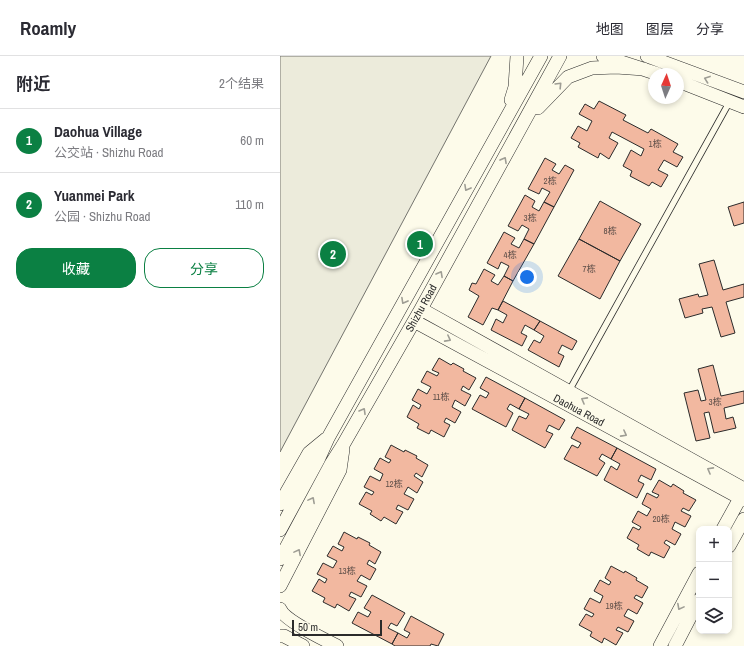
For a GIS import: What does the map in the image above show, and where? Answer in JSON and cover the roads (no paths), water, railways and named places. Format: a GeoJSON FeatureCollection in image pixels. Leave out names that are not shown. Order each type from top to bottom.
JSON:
{"type":"FeatureCollection","features":[{"type":"Feature","properties":{"kind":"street"},"geometry":{"type":"LineString","coordinates":[[506,117],[515,87],[516,56]]}},
{"type":"Feature","properties":{"kind":"street","name":"Shizhu Road"},"geometry":{"type":"LineString","coordinates":[[280,530],[318,460],[328,438],[541,56]]}},
{"type":"Feature","properties":{"kind":"street","name":"Shizhu Road"},"geometry":{"type":"LineString","coordinates":[[280,559],[331,464],[421,309],[560,56]]}},
{"type":"Feature","properties":{"kind":"street"},"geometry":{"type":"LineString","coordinates":[[603,56],[647,59],[744,92]]}},
{"type":"Feature","properties":{"kind":"street"},"geometry":{"type":"LineString","coordinates":[[523,124],[568,76],[592,68],[616,67],[647,59]]}},
{"type":"Feature","properties":{"kind":"street"},"geometry":{"type":"LineString","coordinates":[[647,59],[654,68]]}},
{"type":"Feature","properties":{"kind":"street"},"geometry":{"type":"LineString","coordinates":[[684,83],[744,107]]}},
{"type":"Feature","properties":{"kind":"street","name":"Daohua Road"},"geometry":{"type":"LineString","coordinates":[[421,309],[569,392],[743,494]]}},
{"type":"Feature","properties":{"kind":"street","name":"Daohua Road"},"geometry":{"type":"LineString","coordinates":[[414,321],[743,494]]}},
{"type":"Feature","properties":{"kind":"street"},"geometry":{"type":"LineString","coordinates":[[280,504],[309,453],[328,438]]}},
{"type":"Feature","properties":{"kind":"street"},"geometry":{"type":"LineString","coordinates":[[280,586],[340,470],[343,445]]}},
{"type":"Feature","properties":{"kind":"street"},"geometry":{"type":"LineString","coordinates":[[725,526],[743,494]]}},
{"type":"Feature","properties":{"kind":"street"},"geometry":{"type":"LineString","coordinates":[[732,541],[744,519]]}},
{"type":"Feature","properties":{"kind":"street"},"geometry":{"type":"LineString","coordinates":[[660,646],[696,579]]}},
{"type":"Feature","properties":{"kind":"street"},"geometry":{"type":"LineString","coordinates":[[675,646],[696,606]]}},
{"type":"Feature","properties":{"kind":"street"},"geometry":{"type":"LineString","coordinates":[[280,610],[281,613],[293,622],[337,646]]}},
{"type":"Feature","properties":{"kind":"street"},"geometry":{"type":"LineString","coordinates":[[280,636],[284,636],[303,646]]}},
{"type":"Feature","properties":{"kind":"lane"},"geometry":{"type":"LineString","coordinates":[[569,392],[730,101]]}},
{"type":"Feature","properties":{"kind":"place","name":"Daohua Village"},"geometry":{"type":"Point","coordinates":[420,244]}},
{"type":"Feature","properties":{"kind":"place","name":"Yuanmei Park"},"geometry":{"type":"Point","coordinates":[333,254]}}]}
